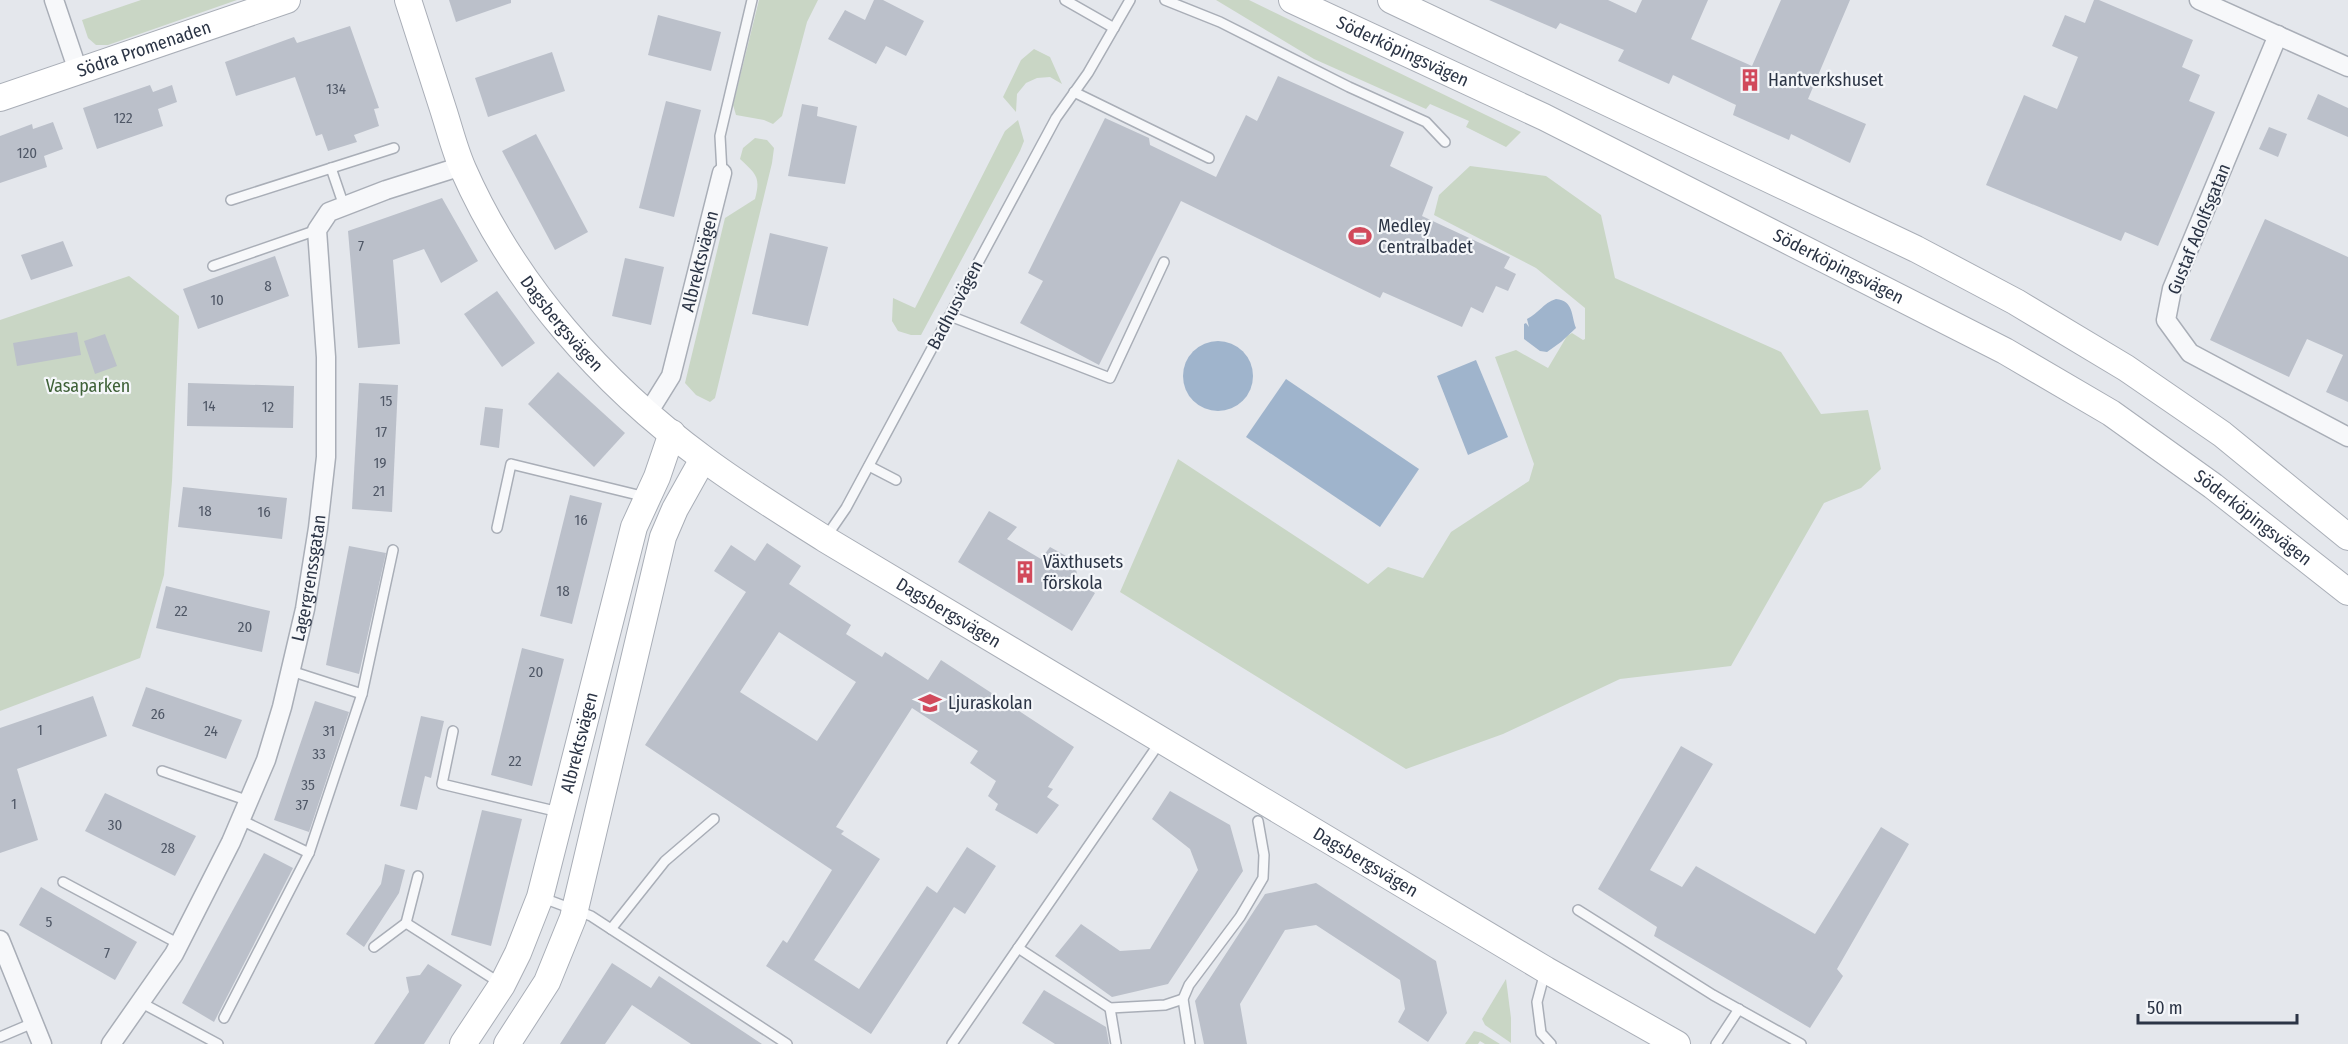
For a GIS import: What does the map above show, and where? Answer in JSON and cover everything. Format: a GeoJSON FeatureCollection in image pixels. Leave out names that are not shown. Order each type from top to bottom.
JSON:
{"type":"FeatureCollection","features":[{"type":"Feature","properties":{"kind":"main road","name":"Södra Promenaden"},"geometry":{"type":"LineString","coordinates":[[0,98],[287,0]]}},
{"type":"Feature","properties":{"kind":"main road","name":"Dagsbergsvägen"},"geometry":{"type":"LineString","coordinates":[[408,0],[462,166],[484,214],[527,282],[555,319],[596,365],[672,433],[704,459],[825,539],[1546,970],[1677,1044]]}},
{"type":"Feature","properties":{"kind":"main road","name":"Söderköpingsvägen"},"geometry":{"type":"LineString","coordinates":[[1292,0],[1544,117],[2005,351],[2120,420],[2213,486],[2348,592]]}},
{"type":"Feature","properties":{"kind":"main road"},"geometry":{"type":"LineString","coordinates":[[1391,0],[1905,244],[2016,302],[2126,368],[2222,434],[2348,537]]}},
{"type":"Feature","properties":{"kind":"main road","name":"Albrektsvägen"},"geometry":{"type":"LineString","coordinates":[[463,1044],[502,984],[518,953],[540,897],[634,527],[672,433]]}},
{"type":"Feature","properties":{"kind":"main road","name":"Albrektsvägen"},"geometry":{"type":"LineString","coordinates":[[507,1044],[547,982],[576,909],[663,537],[675,509],[704,459]]}},
{"type":"Feature","properties":{"kind":"street"},"geometry":{"type":"LineString","coordinates":[[54,0],[78,71]]}},
{"type":"Feature","properties":{"kind":"street"},"geometry":{"type":"LineString","coordinates":[[2199,0],[2348,67]]}},
{"type":"Feature","properties":{"kind":"street","name":"Gustaf Adolfsgatan"},"geometry":{"type":"LineString","coordinates":[[2278,35],[2172,289],[2166,320],[2190,353],[2348,436]]}},
{"type":"Feature","properties":{"kind":"street"},"geometry":{"type":"LineString","coordinates":[[317,230],[330,212],[386,190],[462,166]]}},
{"type":"Feature","properties":{"kind":"street","name":"Albrektsvägen"},"geometry":{"type":"LineString","coordinates":[[648,413],[671,376],[722,173]]}},
{"type":"Feature","properties":{"kind":"street","name":"Lagergrenssgatan"},"geometry":{"type":"LineString","coordinates":[[111,1044],[179,944],[241,820],[266,760],[291,671],[305,609],[326,457],[326,357],[317,230]]}},
{"type":"Feature","properties":{"kind":"street"},"geometry":{"type":"LineString","coordinates":[[0,940],[42,1044]]}},
{"type":"Feature","properties":{"kind":"lane"},"geometry":{"type":"LineString","coordinates":[[722,173],[720,136],[752,0]]}},
{"type":"Feature","properties":{"kind":"lane"},"geometry":{"type":"LineString","coordinates":[[1065,0],[1114,28]]}},
{"type":"Feature","properties":{"kind":"lane","name":"Badhusvägen"},"geometry":{"type":"LineString","coordinates":[[825,539],[846,508],[1056,118],[1088,73],[1130,0]]}},
{"type":"Feature","properties":{"kind":"lane"},"geometry":{"type":"LineString","coordinates":[[1165,0],[1220,22],[1349,87],[1426,122],[1445,142]]}},
{"type":"Feature","properties":{"kind":"lane"},"geometry":{"type":"LineString","coordinates":[[1074,92],[1209,158]]}},
{"type":"Feature","properties":{"kind":"lane"},"geometry":{"type":"LineString","coordinates":[[231,200],[394,148]]}},
{"type":"Feature","properties":{"kind":"lane"},"geometry":{"type":"LineString","coordinates":[[330,168],[344,206]]}},
{"type":"Feature","properties":{"kind":"lane"},"geometry":{"type":"LineString","coordinates":[[213,266],[317,230]]}},
{"type":"Feature","properties":{"kind":"lane"},"geometry":{"type":"LineString","coordinates":[[950,316],[1110,378],[1164,262]]}},
{"type":"Feature","properties":{"kind":"lane"},"geometry":{"type":"LineString","coordinates":[[497,528],[511,464],[652,487]]}},
{"type":"Feature","properties":{"kind":"lane"},"geometry":{"type":"LineString","coordinates":[[869,466],[896,480]]}},
{"type":"Feature","properties":{"kind":"lane"},"geometry":{"type":"LineString","coordinates":[[224,1018],[309,853],[362,694],[393,550]]}},
{"type":"Feature","properties":{"kind":"lane"},"geometry":{"type":"LineString","coordinates":[[291,671],[362,694]]}},
{"type":"Feature","properties":{"kind":"lane"},"geometry":{"type":"LineString","coordinates":[[453,731],[442,784],[563,813]]}},
{"type":"Feature","properties":{"kind":"lane"},"geometry":{"type":"LineString","coordinates":[[952,1044],[1161,741]]}},
{"type":"Feature","properties":{"kind":"lane"},"geometry":{"type":"LineString","coordinates":[[162,771],[249,801]]}},
{"type":"Feature","properties":{"kind":"lane"},"geometry":{"type":"LineString","coordinates":[[611,929],[665,861],[714,819]]}},
{"type":"Feature","properties":{"kind":"lane"},"geometry":{"type":"LineString","coordinates":[[241,820],[309,853]]}},
{"type":"Feature","properties":{"kind":"lane"},"geometry":{"type":"LineString","coordinates":[[1190,1044],[1183,999],[1189,985],[1240,917],[1263,878],[1264,855],[1258,821]]}},
{"type":"Feature","properties":{"kind":"lane"},"geometry":{"type":"LineString","coordinates":[[374,947],[406,923],[418,876]]}},
{"type":"Feature","properties":{"kind":"lane"},"geometry":{"type":"LineString","coordinates":[[63,882],[179,944]]}},
{"type":"Feature","properties":{"kind":"lane"},"geometry":{"type":"LineString","coordinates":[[540,897],[591,916],[787,1044]]}},
{"type":"Feature","properties":{"kind":"lane"},"geometry":{"type":"LineString","coordinates":[[1578,910],[1739,1009],[1801,1044]]}},
{"type":"Feature","properties":{"kind":"lane"},"geometry":{"type":"LineString","coordinates":[[406,923],[502,984]]}},
{"type":"Feature","properties":{"kind":"lane"},"geometry":{"type":"LineString","coordinates":[[1018,948],[1110,1008],[1165,1005],[1183,999]]}},
{"type":"Feature","properties":{"kind":"lane"},"geometry":{"type":"LineString","coordinates":[[1546,970],[1537,1002],[1541,1034],[1551,1044]]}},
{"type":"Feature","properties":{"kind":"lane"},"geometry":{"type":"LineString","coordinates":[[140,1002],[218,1044]]}},
{"type":"Feature","properties":{"kind":"lane"},"geometry":{"type":"LineString","coordinates":[[1110,1008],[1116,1044]]}},
{"type":"Feature","properties":{"kind":"lane"},"geometry":{"type":"LineString","coordinates":[[1716,1044],[1739,1009]]}},
{"type":"Feature","properties":{"kind":"lane"},"geometry":{"type":"LineString","coordinates":[[0,1037],[33,1023]]}},
{"type":"Feature","properties":{"kind":"green space"},"geometry":{"type":"Polygon","coordinates":[[[141,0],[237,0],[108,45],[96,45],[88,38],[82,20],[141,0]]]}},
{"type":"Feature","properties":{"kind":"green space"},"geometry":{"type":"Polygon","coordinates":[[[759,0],[818,0],[807,22],[782,116],[773,124],[736,115],[733,105],[759,0]]]}},
{"type":"Feature","properties":{"kind":"green space"},"geometry":{"type":"Polygon","coordinates":[[[1216,0],[1249,0],[1521,132],[1506,147],[1466,127],[1469,121],[1430,104],[1426,109],[1314,59],[1216,0]]]}},
{"type":"Feature","properties":{"kind":"green space"},"geometry":{"type":"Polygon","coordinates":[[[1034,49],[1050,57],[1062,84],[1050,77],[1037,78],[1026,83],[1017,94],[1016,112],[1003,97],[1021,60],[1034,49]]]}},
{"type":"Feature","properties":{"kind":"green space"},"geometry":{"type":"Polygon","coordinates":[[[1018,120],[1024,141],[1020,151],[921,335],[898,331],[892,321],[893,298],[915,308],[1005,131],[1018,120]]]}},
{"type":"Feature","properties":{"kind":"green space"},"geometry":{"type":"Polygon","coordinates":[[[755,138],[767,140],[774,148],[772,163],[715,398],[710,402],[696,395],[685,383],[725,218],[755,199],[756,176],[740,159],[743,148],[755,138]]]}},
{"type":"Feature","properties":{"kind":"green space"},"geometry":{"type":"Polygon","coordinates":[[[1470,166],[1546,176],[1601,215],[1615,278],[1781,352],[1821,414],[1868,410],[1881,469],[1861,488],[1824,503],[1731,666],[1620,679],[1503,734],[1406,769],[1120,592],[1178,459],[1368,584],[1388,567],[1423,578],[1451,532],[1529,481],[1534,464],[1495,357],[1516,350],[1548,368],[1567,336],[1572,333],[1585,339],[1585,308],[1536,268],[1434,215],[1439,195],[1470,166]]]}},
{"type":"Feature","properties":{"kind":"green space","name":"Vasaparken"},"geometry":{"type":"Polygon","coordinates":[[[129,276],[179,316],[172,481],[164,575],[140,658],[0,711],[0,320],[129,276]]]}},
{"type":"Feature","properties":{"kind":"green space"},"geometry":{"type":"Polygon","coordinates":[[[1506,979],[1511,1018],[1511,1043],[1485,1025],[1482,1019],[1506,979]]]}},
{"type":"Feature","properties":{"kind":"green space"},"geometry":{"type":"Polygon","coordinates":[[[1474,1031],[1500,1044],[1485,1044],[1480,1041],[1478,1044],[1465,1044],[1474,1031]]]}},
{"type":"Feature","properties":{"kind":"water"},"geometry":{"type":"Polygon","coordinates":[[[1556,299],[1562,300],[1569,306],[1576,328],[1547,352],[1540,351],[1524,339],[1524,324],[1526,323],[1529,327],[1527,319],[1556,299]]]}},
{"type":"Feature","properties":{"kind":"water"},"geometry":{"type":"Polygon","coordinates":[[[1218,341],[1231,344],[1243,351],[1250,363],[1253,376],[1250,389],[1243,401],[1231,408],[1218,411],[1205,408],[1193,401],[1186,389],[1183,376],[1186,363],[1193,351],[1205,344],[1218,341]]]}},
{"type":"Feature","properties":{"kind":"water"},"geometry":{"type":"Polygon","coordinates":[[[1476,360],[1508,437],[1468,455],[1437,376],[1476,360]]]}},
{"type":"Feature","properties":{"kind":"water"},"geometry":{"type":"Polygon","coordinates":[[[1286,379],[1419,469],[1380,527],[1246,437],[1286,379]]]}},
{"type":"Feature","properties":{"kind":"building"},"geometry":{"type":"Polygon","coordinates":[[[449,0],[511,0],[511,3],[456,22],[449,0]]]}},
{"type":"Feature","properties":{"kind":"building"},"geometry":{"type":"Polygon","coordinates":[[[874,0],[883,0],[924,21],[906,56],[886,46],[876,64],[828,39],[845,10],[865,20],[874,0]]]}},
{"type":"Feature","properties":{"kind":"building","name":"Hantverkshuset"},"geometry":{"type":"Polygon","coordinates":[[[1489,0],[1608,0],[1636,13],[1642,0],[1708,0],[1691,39],[1752,66],[1781,0],[1850,0],[1808,99],[1866,124],[1850,163],[1791,134],[1789,140],[1733,115],[1736,105],[1673,75],[1669,84],[1618,61],[1624,50],[1560,23],[1556,29],[1489,0]]]}},
{"type":"Feature","properties":{"kind":"building"},"geometry":{"type":"Polygon","coordinates":[[[2094,0],[2099,0],[2193,40],[2182,67],[2200,75],[2189,101],[2215,112],[2158,246],[2125,232],[2121,241],[1986,185],[2024,95],[2057,109],[2078,57],[2052,46],[2065,15],[2085,23],[2094,0]]]}},
{"type":"Feature","properties":{"kind":"building"},"geometry":{"type":"Polygon","coordinates":[[[658,15],[721,32],[711,71],[648,55],[658,15]]]}},
{"type":"Feature","properties":{"kind":"building"},"geometry":{"type":"Polygon","coordinates":[[[350,26],[379,108],[374,109],[379,126],[354,135],[357,142],[328,151],[322,134],[316,136],[295,77],[236,96],[225,62],[294,37],[297,43],[350,26]]]}},
{"type":"Feature","properties":{"kind":"building"},"geometry":{"type":"Polygon","coordinates":[[[552,52],[565,91],[488,117],[475,78],[552,52]]]}},
{"type":"Feature","properties":{"kind":"building","name":"Medley Centralbadet"},"geometry":{"type":"Polygon","coordinates":[[[1278,76],[1404,132],[1390,166],[1433,187],[1422,216],[1510,257],[1504,268],[1516,274],[1508,291],[1496,286],[1483,313],[1471,307],[1462,327],[1383,292],[1380,298],[1181,201],[1099,365],[1020,323],[1043,281],[1028,273],[1105,118],[1149,138],[1150,145],[1216,177],[1246,115],[1257,121],[1278,76]]]}},
{"type":"Feature","properties":{"kind":"building"},"geometry":{"type":"Polygon","coordinates":[[[150,85],[153,92],[172,85],[177,102],[158,109],[163,126],[97,149],[83,108],[150,85]]]}},
{"type":"Feature","properties":{"kind":"building"},"geometry":{"type":"Polygon","coordinates":[[[2318,94],[2348,108],[2348,137],[2307,119],[2318,94]]]}},
{"type":"Feature","properties":{"kind":"building"},"geometry":{"type":"Polygon","coordinates":[[[666,101],[701,110],[674,217],[639,208],[666,101]]]}},
{"type":"Feature","properties":{"kind":"building"},"geometry":{"type":"Polygon","coordinates":[[[802,104],[818,107],[817,116],[857,126],[845,184],[788,176],[802,104]]]}},
{"type":"Feature","properties":{"kind":"building"},"geometry":{"type":"Polygon","coordinates":[[[53,122],[63,149],[44,156],[47,167],[0,183],[0,136],[32,124],[33,129],[53,122]]]}},
{"type":"Feature","properties":{"kind":"building"},"geometry":{"type":"Polygon","coordinates":[[[2269,127],[2287,134],[2278,157],[2259,149],[2269,127]]]}},
{"type":"Feature","properties":{"kind":"building"},"geometry":{"type":"Polygon","coordinates":[[[536,134],[588,232],[555,250],[502,151],[536,134]]]}},
{"type":"Feature","properties":{"kind":"building"},"geometry":{"type":"Polygon","coordinates":[[[442,198],[478,261],[441,283],[424,249],[393,260],[400,344],[358,348],[348,231],[442,198]]]}},
{"type":"Feature","properties":{"kind":"building"},"geometry":{"type":"Polygon","coordinates":[[[2265,219],[2348,257],[2348,402],[2326,392],[2343,355],[2307,339],[2289,377],[2210,340],[2265,219]]]}},
{"type":"Feature","properties":{"kind":"building"},"geometry":{"type":"Polygon","coordinates":[[[770,233],[828,247],[808,326],[752,314],[770,233]]]}},
{"type":"Feature","properties":{"kind":"building"},"geometry":{"type":"Polygon","coordinates":[[[63,241],[73,266],[31,280],[21,255],[63,241]]]}},
{"type":"Feature","properties":{"kind":"building"},"geometry":{"type":"Polygon","coordinates":[[[275,256],[289,296],[198,329],[183,289],[275,256]]]}},
{"type":"Feature","properties":{"kind":"building"},"geometry":{"type":"Polygon","coordinates":[[[625,258],[664,267],[651,325],[612,316],[625,258]]]}},
{"type":"Feature","properties":{"kind":"building"},"geometry":{"type":"Polygon","coordinates":[[[497,291],[535,343],[502,367],[464,314],[497,291]]]}},
{"type":"Feature","properties":{"kind":"building"},"geometry":{"type":"Polygon","coordinates":[[[77,332],[81,355],[17,366],[13,343],[77,332]]]}},
{"type":"Feature","properties":{"kind":"building"},"geometry":{"type":"Polygon","coordinates":[[[105,334],[117,366],[95,374],[84,341],[105,334]]]}},
{"type":"Feature","properties":{"kind":"building"},"geometry":{"type":"Polygon","coordinates":[[[558,372],[625,433],[594,467],[528,404],[558,372]]]}},
{"type":"Feature","properties":{"kind":"building"},"geometry":{"type":"Polygon","coordinates":[[[188,383],[294,386],[293,428],[187,426],[188,383]]]}},
{"type":"Feature","properties":{"kind":"building"},"geometry":{"type":"Polygon","coordinates":[[[359,383],[398,385],[392,512],[352,509],[359,383]]]}},
{"type":"Feature","properties":{"kind":"building"},"geometry":{"type":"Polygon","coordinates":[[[485,407],[503,409],[499,448],[480,445],[485,407]]]}},
{"type":"Feature","properties":{"kind":"building"},"geometry":{"type":"Polygon","coordinates":[[[183,487],[287,498],[282,539],[178,527],[183,487]]]}},
{"type":"Feature","properties":{"kind":"building"},"geometry":{"type":"Polygon","coordinates":[[[570,495],[602,503],[572,624],[540,616],[570,495]]]}},
{"type":"Feature","properties":{"kind":"building","name":"Växthusets förskola"},"geometry":{"type":"Polygon","coordinates":[[[989,511],[1017,527],[1007,539],[1041,559],[1050,547],[1075,561],[1078,582],[1095,593],[1072,631],[958,562],[989,511]]]}},
{"type":"Feature","properties":{"kind":"building","name":"Ljuraskolan"},"geometry":{"type":"Polygon","coordinates":[[[767,543],[801,566],[789,584],[851,625],[846,634],[882,657],[885,652],[928,680],[941,660],[1074,747],[1048,787],[1053,789],[1047,797],[1059,805],[1037,834],[995,810],[998,804],[988,796],[996,781],[970,763],[978,751],[912,708],[836,827],[844,831],[841,834],[880,859],[814,960],[859,989],[927,886],[937,893],[967,847],[996,866],[965,914],[954,907],[871,1034],[766,966],[783,940],[787,943],[832,870],[645,745],[746,592],[714,571],[731,545],[755,561],[767,543]],[[779,632],[740,692],[817,741],[856,682],[779,632]]]}},
{"type":"Feature","properties":{"kind":"building"},"geometry":{"type":"Polygon","coordinates":[[[349,546],[386,553],[359,674],[326,665],[349,546]]]}},
{"type":"Feature","properties":{"kind":"building"},"geometry":{"type":"Polygon","coordinates":[[[166,586],[270,611],[262,652],[156,628],[166,586]]]}},
{"type":"Feature","properties":{"kind":"building"},"geometry":{"type":"Polygon","coordinates":[[[522,648],[564,659],[532,786],[491,775],[522,648]]]}},
{"type":"Feature","properties":{"kind":"building"},"geometry":{"type":"Polygon","coordinates":[[[146,687],[242,720],[226,759],[132,726],[146,687]]]}},
{"type":"Feature","properties":{"kind":"building"},"geometry":{"type":"Polygon","coordinates":[[[93,696],[107,736],[17,769],[38,840],[0,853],[0,728],[93,696]]]}},
{"type":"Feature","properties":{"kind":"building"},"geometry":{"type":"Polygon","coordinates":[[[315,701],[349,712],[309,832],[274,820],[315,701]]]}},
{"type":"Feature","properties":{"kind":"building"},"geometry":{"type":"Polygon","coordinates":[[[421,716],[444,721],[431,778],[425,776],[417,810],[400,806],[421,716]]]}},
{"type":"Feature","properties":{"kind":"building"},"geometry":{"type":"Polygon","coordinates":[[[1681,746],[1713,764],[1650,870],[1682,887],[1696,866],[1815,934],[1881,827],[1909,844],[1837,969],[1843,976],[1810,1028],[1654,936],[1657,927],[1598,889],[1681,746]]]}},
{"type":"Feature","properties":{"kind":"building"},"geometry":{"type":"Polygon","coordinates":[[[1170,791],[1230,825],[1243,871],[1168,984],[1112,997],[1055,956],[1081,924],[1120,951],[1150,949],[1198,870],[1190,849],[1152,819],[1170,791]]]}},
{"type":"Feature","properties":{"kind":"building"},"geometry":{"type":"Polygon","coordinates":[[[105,793],[196,836],[175,876],[85,831],[105,793]]]}},
{"type":"Feature","properties":{"kind":"building"},"geometry":{"type":"Polygon","coordinates":[[[482,810],[522,819],[491,946],[451,935],[482,810]]]}},
{"type":"Feature","properties":{"kind":"building"},"geometry":{"type":"Polygon","coordinates":[[[264,853],[293,868],[214,1022],[182,1003],[264,853]]]}},
{"type":"Feature","properties":{"kind":"building"},"geometry":{"type":"Polygon","coordinates":[[[385,864],[405,870],[399,893],[364,947],[346,934],[381,884],[385,864]]]}},
{"type":"Feature","properties":{"kind":"building"},"geometry":{"type":"Polygon","coordinates":[[[1316,883],[1436,961],[1447,1013],[1428,1042],[1398,1022],[1405,1009],[1400,980],[1316,925],[1285,930],[1240,1004],[1247,1044],[1204,1044],[1195,1001],[1265,894],[1316,883]]]}},
{"type":"Feature","properties":{"kind":"building"},"geometry":{"type":"Polygon","coordinates":[[[41,887],[137,942],[115,980],[19,925],[41,887]]]}},
{"type":"Feature","properties":{"kind":"building"},"geometry":{"type":"Polygon","coordinates":[[[612,963],[651,988],[659,976],[762,1044],[691,1044],[632,1005],[605,1044],[560,1044],[612,963]]]}},
{"type":"Feature","properties":{"kind":"building"},"geometry":{"type":"Polygon","coordinates":[[[428,964],[462,985],[424,1044],[374,1044],[409,992],[406,977],[420,975],[428,964]]]}},
{"type":"Feature","properties":{"kind":"building"},"geometry":{"type":"Polygon","coordinates":[[[1044,990],[1106,1027],[1109,1044],[1055,1044],[1022,1023],[1044,990]]]}},
{"type":"Feature","properties":{"kind":"place","name":"Hantverkshuset"},"geometry":{"type":"Point","coordinates":[1750,80]}},
{"type":"Feature","properties":{"kind":"place","name":"Medley Centralbadet"},"geometry":{"type":"Point","coordinates":[1360,236]}},
{"type":"Feature","properties":{"kind":"place","name":"Växthusets förskola"},"geometry":{"type":"Point","coordinates":[1025,572]}},
{"type":"Feature","properties":{"kind":"place","name":"Ljuraskolan"},"geometry":{"type":"Point","coordinates":[930,703]}}]}
